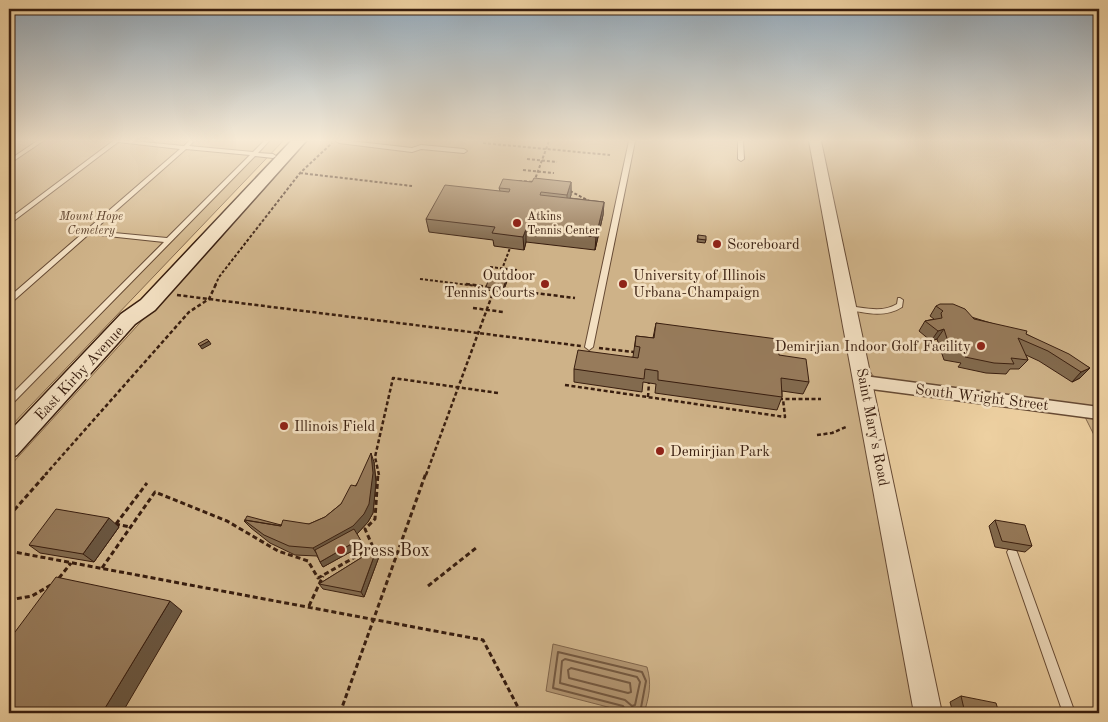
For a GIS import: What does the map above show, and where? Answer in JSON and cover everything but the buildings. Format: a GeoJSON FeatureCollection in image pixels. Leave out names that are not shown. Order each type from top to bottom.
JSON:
{"type":"FeatureCollection","features":[{"type":"Feature","properties":{"kind":"main road"},"geometry":{"type":"LineString","coordinates":[[159,292],[258,175]]}},
{"type":"Feature","properties":{"kind":"main road"},"geometry":{"type":"LineString","coordinates":[[159,292],[268,175]]}},
{"type":"Feature","properties":{"kind":"main road","name":"East Kirby Avenue"},"geometry":{"type":"LineString","coordinates":[[9,448],[128,319],[148,305],[159,292]]}},
{"type":"Feature","properties":{"kind":"street","name":"Saint Mary's Road"},"geometry":{"type":"LineString","coordinates":[[822,175],[928,713]]}},
{"type":"Feature","properties":{"kind":"street","name":"South Wright Street"},"geometry":{"type":"LineString","coordinates":[[864,382],[1099,413]]}},
{"type":"Feature","properties":{"kind":"lane"},"geometry":{"type":"LineString","coordinates":[[9,222],[73,175]]}},
{"type":"Feature","properties":{"kind":"lane"},"geometry":{"type":"LineString","coordinates":[[9,301],[153,175]]}},
{"type":"Feature","properties":{"kind":"lane"},"geometry":{"type":"LineString","coordinates":[[9,402],[232,175]]}},
{"type":"Feature","properties":{"kind":"lane"},"geometry":{"type":"LineString","coordinates":[[589,346],[625,175]]}},
{"type":"Feature","properties":{"kind":"lane"},"geometry":{"type":"LineString","coordinates":[[87,232],[167,240]]}},
{"type":"Feature","properties":{"kind":"lane"},"geometry":{"type":"LineString","coordinates":[[9,291],[18,292]]}},
{"type":"Feature","properties":{"kind":"lane"},"geometry":{"type":"LineString","coordinates":[[849,308],[884,312],[894,310],[900,305],[900,300]]}},
{"type":"Feature","properties":{"kind":"lane"},"geometry":{"type":"LineString","coordinates":[[1012,552],[1069,713]]}},
{"type":"Feature","properties":{"kind":"path"},"geometry":{"type":"LineString","coordinates":[[9,516],[189,312],[209,300],[219,277],[299,175]]}},
{"type":"Feature","properties":{"kind":"path"},"geometry":{"type":"LineString","coordinates":[[315,175],[412,186]]}},
{"type":"Feature","properties":{"kind":"path"},"geometry":{"type":"LineString","coordinates":[[532,187],[537,175]]}},
{"type":"Feature","properties":{"kind":"path"},"geometry":{"type":"LineString","coordinates":[[519,181],[542,183]]}},
{"type":"Feature","properties":{"kind":"path"},"geometry":{"type":"LineString","coordinates":[[566,191],[575,192],[591,202]]}},
{"type":"Feature","properties":{"kind":"path"},"geometry":{"type":"LineString","coordinates":[[497,282],[510,248]]}},
{"type":"Feature","properties":{"kind":"path"},"geometry":{"type":"LineString","coordinates":[[490,267],[517,270]]}},
{"type":"Feature","properties":{"kind":"path"},"geometry":{"type":"LineString","coordinates":[[420,279],[575,298]]}},
{"type":"Feature","properties":{"kind":"path"},"geometry":{"type":"LineString","coordinates":[[340,713],[457,387],[495,288]]}},
{"type":"Feature","properties":{"kind":"path"},"geometry":{"type":"LineString","coordinates":[[159,292],[209,300],[633,352],[630,360]]}},
{"type":"Feature","properties":{"kind":"path"},"geometry":{"type":"LineString","coordinates":[[473,308],[503,312]]}},
{"type":"Feature","properties":{"kind":"path"},"geometry":{"type":"LineString","coordinates":[[102,568],[155,492],[235,525],[265,546],[290,557],[308,561],[318,578],[373,547],[365,529],[374,519],[379,476],[376,457],[393,378],[498,393]]}},
{"type":"Feature","properties":{"kind":"path"},"geometry":{"type":"LineString","coordinates":[[642,379],[650,380],[648,397]]}},
{"type":"Feature","properties":{"kind":"path"},"geometry":{"type":"LineString","coordinates":[[565,385],[784,417],[783,399]]}},
{"type":"Feature","properties":{"kind":"path"},"geometry":{"type":"LineString","coordinates":[[773,398],[821,399]]}},
{"type":"Feature","properties":{"kind":"path"},"geometry":{"type":"LineString","coordinates":[[817,435],[832,433],[846,427]]}},
{"type":"Feature","properties":{"kind":"path"},"geometry":{"type":"LineString","coordinates":[[116,524],[147,483]]}},
{"type":"Feature","properties":{"kind":"path"},"geometry":{"type":"LineString","coordinates":[[107,523],[130,527]]}},
{"type":"Feature","properties":{"kind":"path"},"geometry":{"type":"LineString","coordinates":[[428,586],[476,548]]}},
{"type":"Feature","properties":{"kind":"path"},"geometry":{"type":"LineString","coordinates":[[9,551],[483,640],[521,713]]}},
{"type":"Feature","properties":{"kind":"path"},"geometry":{"type":"LineString","coordinates":[[9,600],[32,596],[57,582],[72,562]]}},
{"type":"Feature","properties":{"kind":"path"},"geometry":{"type":"LineString","coordinates":[[309,606],[323,574]]}},
{"type":"Feature","properties":{"kind":"green space","name":"Mount Hope Cemetery"},"geometry":{"type":"Polygon","coordinates":[[[9,175],[251,175],[9,428],[9,175]]]}},
{"type":"Feature","properties":{"kind":"green space","name":"University of Illinois Urbana-Champaign"},"geometry":{"type":"Polygon","coordinates":[[[274,175],[817,175],[918,713],[9,713],[9,467],[274,175]]]}},
{"type":"Feature","properties":{"kind":"green space"},"geometry":{"type":"Polygon","coordinates":[[[827,175],[1099,175],[1099,445],[1079,405],[880,380],[873,376],[869,369],[827,175]]]}},
{"type":"Feature","properties":{"kind":"water"},"geometry":{"type":"Polygon","coordinates":[[[553,644],[647,667],[649,690],[644,713],[631,713],[546,691],[553,644]]]}},
{"type":"Feature","properties":{"kind":"place","name":"Atkins Tennis Center"},"geometry":{"type":"Point","coordinates":[517,223]}},
{"type":"Feature","properties":{"kind":"place","name":"Scoreboard"},"geometry":{"type":"Point","coordinates":[717,244]}},
{"type":"Feature","properties":{"kind":"place","name":"Outdoor Tennis Courts"},"geometry":{"type":"Point","coordinates":[545,284]}},
{"type":"Feature","properties":{"kind":"place","name":"University of Illinois Urbana-Champaign"},"geometry":{"type":"Point","coordinates":[623,284]}},
{"type":"Feature","properties":{"kind":"place","name":"Demirjian Indoor Golf Facility"},"geometry":{"type":"Point","coordinates":[981,346]}},
{"type":"Feature","properties":{"kind":"place","name":"Illinois Field"},"geometry":{"type":"Point","coordinates":[284,426]}},
{"type":"Feature","properties":{"kind":"place","name":"Demirjian Park"},"geometry":{"type":"Point","coordinates":[660,451]}},
{"type":"Feature","properties":{"kind":"place","name":"Press Box"},"geometry":{"type":"Point","coordinates":[341,550]}}]}
